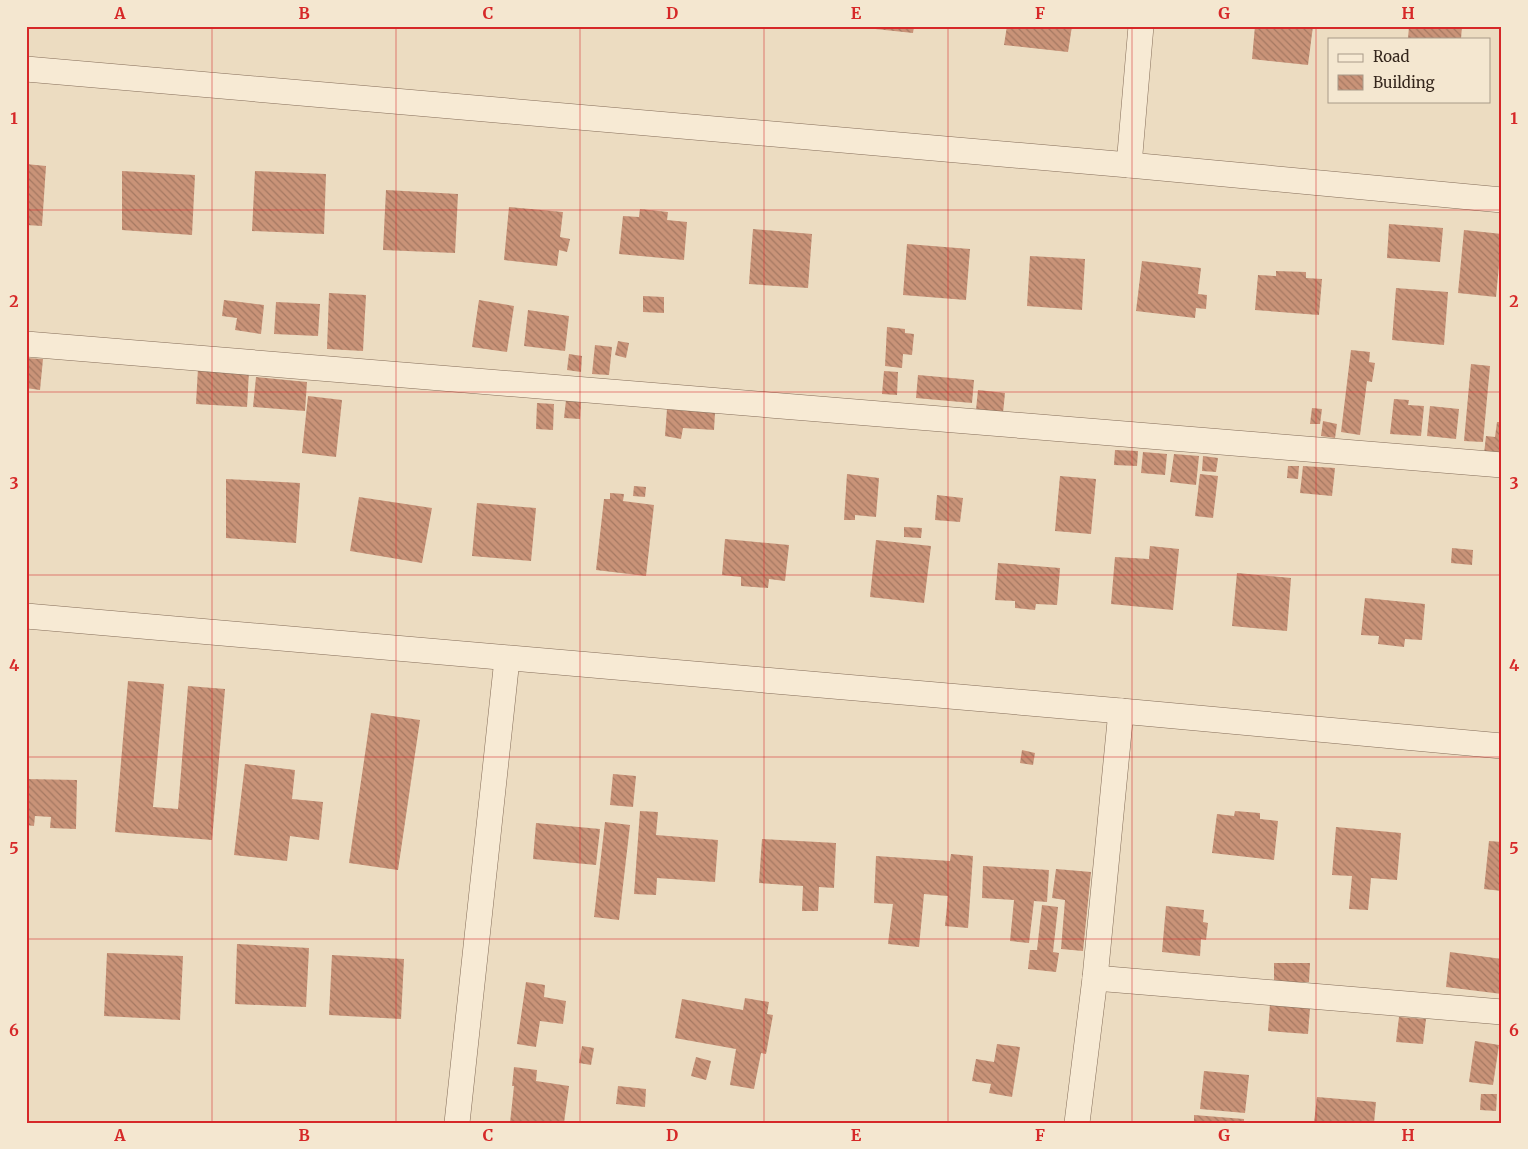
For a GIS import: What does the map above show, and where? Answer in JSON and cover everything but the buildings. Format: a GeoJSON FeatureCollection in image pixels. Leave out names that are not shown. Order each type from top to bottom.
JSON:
{"type":"FeatureCollection","features":[{"type":"Feature","properties":{"kind":"street"},"geometry":{"type":"LineString","coordinates":[[1129,165],[1141,26]]}},
{"type":"Feature","properties":{"kind":"street"},"geometry":{"type":"LineString","coordinates":[[26,69],[1129,165],[1502,200]]}},
{"type":"Feature","properties":{"kind":"street"},"geometry":{"type":"LineString","coordinates":[[26,344],[1502,465]]}},
{"type":"Feature","properties":{"kind":"street"},"geometry":{"type":"LineString","coordinates":[[26,616],[1122,711],[1502,746]]}},
{"type":"Feature","properties":{"kind":"street"},"geometry":{"type":"LineString","coordinates":[[457,1123],[507,659]]}},
{"type":"Feature","properties":{"kind":"street"},"geometry":{"type":"LineString","coordinates":[[1077,1123],[1095,978],[1122,711]]}},
{"type":"Feature","properties":{"kind":"street"},"geometry":{"type":"LineString","coordinates":[[1095,978],[1502,1012]]}}]}
